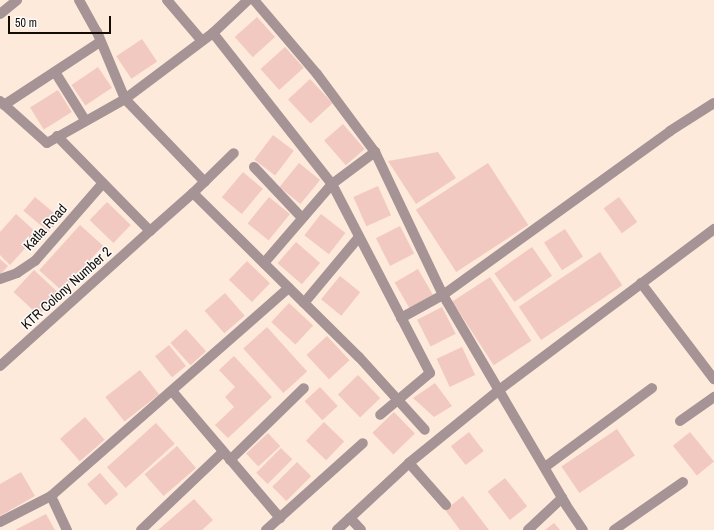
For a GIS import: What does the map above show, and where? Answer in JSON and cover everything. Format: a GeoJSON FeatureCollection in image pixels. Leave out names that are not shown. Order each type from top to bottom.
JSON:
{"type":"FeatureCollection","features":[{"type":"Feature","properties":{"kind":"street"},"geometry":{"type":"LineString","coordinates":[[0,14],[17,0]]}},
{"type":"Feature","properties":{"kind":"street"},"geometry":{"type":"LineString","coordinates":[[79,0],[87,11],[125,99],[204,182]]}},
{"type":"Feature","properties":{"kind":"street"},"geometry":{"type":"LineString","coordinates":[[167,0],[201,40]]}},
{"type":"Feature","properties":{"kind":"street"},"geometry":{"type":"LineString","coordinates":[[100,42],[55,72],[2,103],[47,143],[85,120],[125,99],[213,32],[248,0]]}},
{"type":"Feature","properties":{"kind":"street"},"geometry":{"type":"LineString","coordinates":[[254,0],[317,74],[375,152],[443,295],[562,498],[583,530]]}},
{"type":"Feature","properties":{"kind":"street"},"geometry":{"type":"LineString","coordinates":[[213,32],[332,184],[430,373],[380,415]]}},
{"type":"Feature","properties":{"kind":"street"},"geometry":{"type":"LineString","coordinates":[[55,72],[85,120]]}},
{"type":"Feature","properties":{"kind":"street"},"geometry":{"type":"LineString","coordinates":[[401,318],[443,295],[670,131],[714,103]]}},
{"type":"Feature","properties":{"kind":"street"},"geometry":{"type":"LineString","coordinates":[[57,136],[150,231]]}},
{"type":"Feature","properties":{"kind":"street"},"geometry":{"type":"LineString","coordinates":[[264,263],[332,184],[375,152]]}},
{"type":"Feature","properties":{"kind":"street","name":"KTR Colony Number 2"},"geometry":{"type":"LineString","coordinates":[[0,366],[193,193],[234,153]]}},
{"type":"Feature","properties":{"kind":"street"},"geometry":{"type":"LineString","coordinates":[[254,167],[302,218]]}},
{"type":"Feature","properties":{"kind":"street","name":"Katla Road"},"geometry":{"type":"LineString","coordinates":[[0,279],[17,273],[34,261],[103,183]]}},
{"type":"Feature","properties":{"kind":"street"},"geometry":{"type":"LineString","coordinates":[[193,193],[399,399],[426,430]]}},
{"type":"Feature","properties":{"kind":"street"},"geometry":{"type":"LineString","coordinates":[[337,530],[409,463],[498,390],[714,229]]}},
{"type":"Feature","properties":{"kind":"street"},"geometry":{"type":"LineString","coordinates":[[304,303],[359,237]]}},
{"type":"Feature","properties":{"kind":"street"},"geometry":{"type":"LineString","coordinates":[[641,283],[714,379]]}},
{"type":"Feature","properties":{"kind":"street"},"geometry":{"type":"LineString","coordinates":[[0,522],[51,496],[289,288]]}},
{"type":"Feature","properties":{"kind":"street"},"geometry":{"type":"LineString","coordinates":[[230,460],[304,388]]}},
{"type":"Feature","properties":{"kind":"street"},"geometry":{"type":"LineString","coordinates":[[545,468],[652,388]]}},
{"type":"Feature","properties":{"kind":"street"},"geometry":{"type":"LineString","coordinates":[[172,391],[280,518]]}},
{"type":"Feature","properties":{"kind":"street"},"geometry":{"type":"LineString","coordinates":[[680,422],[714,397]]}},
{"type":"Feature","properties":{"kind":"street"},"geometry":{"type":"LineString","coordinates":[[266,530],[363,443]]}},
{"type":"Feature","properties":{"kind":"street"},"geometry":{"type":"LineString","coordinates":[[141,530],[223,452]]}},
{"type":"Feature","properties":{"kind":"street"},"geometry":{"type":"LineString","coordinates":[[409,463],[446,505]]}},
{"type":"Feature","properties":{"kind":"street"},"geometry":{"type":"LineString","coordinates":[[614,530],[683,482]]}},
{"type":"Feature","properties":{"kind":"street"},"geometry":{"type":"LineString","coordinates":[[51,496],[67,530]]}},
{"type":"Feature","properties":{"kind":"street"},"geometry":{"type":"LineString","coordinates":[[528,530],[562,498]]}},
{"type":"Feature","properties":{"kind":"street"},"geometry":{"type":"LineString","coordinates":[[350,518],[361,530]]}},
{"type":"Feature","properties":{"kind":"building"},"geometry":{"type":"Polygon","coordinates":[[[257,17],[275,37],[253,57],[235,37],[257,17]]]}},
{"type":"Feature","properties":{"kind":"building"},"geometry":{"type":"Polygon","coordinates":[[[142,39],[157,61],[131,79],[116,56],[142,39]]]}},
{"type":"Feature","properties":{"kind":"building"},"geometry":{"type":"Polygon","coordinates":[[[285,47],[304,68],[279,90],[260,69],[285,47]]]}},
{"type":"Feature","properties":{"kind":"building"},"geometry":{"type":"Polygon","coordinates":[[[98,67],[112,88],[85,106],[71,85],[98,67]]]}},
{"type":"Feature","properties":{"kind":"building"},"geometry":{"type":"Polygon","coordinates":[[[310,79],[333,103],[311,124],[288,99],[310,79]]]}},
{"type":"Feature","properties":{"kind":"building"},"geometry":{"type":"Polygon","coordinates":[[[58,90],[72,112],[44,130],[30,107],[58,90]]]}},
{"type":"Feature","properties":{"kind":"building"},"geometry":{"type":"Polygon","coordinates":[[[343,124],[365,149],[346,165],[324,140],[343,124]]]}},
{"type":"Feature","properties":{"kind":"building"},"geometry":{"type":"Polygon","coordinates":[[[273,135],[294,151],[275,175],[254,160],[273,135]]]}},
{"type":"Feature","properties":{"kind":"building"},"geometry":{"type":"Polygon","coordinates":[[[438,152],[456,178],[416,204],[388,161],[438,152]]]}},
{"type":"Feature","properties":{"kind":"building"},"geometry":{"type":"Polygon","coordinates":[[[299,163],[320,180],[300,204],[279,187],[299,163]]]}},
{"type":"Feature","properties":{"kind":"building"},"geometry":{"type":"Polygon","coordinates":[[[488,163],[528,225],[456,272],[416,210],[488,163]]]}},
{"type":"Feature","properties":{"kind":"building"},"geometry":{"type":"Polygon","coordinates":[[[243,172],[263,189],[242,214],[222,197],[243,172]]]}},
{"type":"Feature","properties":{"kind":"building"},"geometry":{"type":"Polygon","coordinates":[[[378,186],[391,215],[366,226],[353,197],[378,186]]]}},
{"type":"Feature","properties":{"kind":"building"},"geometry":{"type":"Polygon","coordinates":[[[35,197],[60,218],[49,232],[23,211],[35,197]]]}},
{"type":"Feature","properties":{"kind":"building"},"geometry":{"type":"Polygon","coordinates":[[[269,197],[290,214],[269,240],[248,223],[269,197]]]}},
{"type":"Feature","properties":{"kind":"building"},"geometry":{"type":"Polygon","coordinates":[[[619,197],[637,222],[622,233],[604,208],[619,197]]]}},
{"type":"Feature","properties":{"kind":"building"},"geometry":{"type":"Polygon","coordinates":[[[107,202],[131,225],[113,243],[90,220],[107,202]]]}},
{"type":"Feature","properties":{"kind":"building"},"geometry":{"type":"Polygon","coordinates":[[[16,214],[38,234],[10,265],[0,255],[0,232],[16,214]]]}},
{"type":"Feature","properties":{"kind":"building"},"geometry":{"type":"Polygon","coordinates":[[[321,214],[345,233],[329,254],[304,235],[321,214]]]}},
{"type":"Feature","properties":{"kind":"building"},"geometry":{"type":"Polygon","coordinates":[[[80,225],[103,246],[62,291],[39,270],[80,225]]]}},
{"type":"Feature","properties":{"kind":"building"},"geometry":{"type":"Polygon","coordinates":[[[400,226],[414,254],[390,266],[376,238],[400,226]]]}},
{"type":"Feature","properties":{"kind":"building"},"geometry":{"type":"Polygon","coordinates":[[[565,229],[583,257],[562,270],[544,243],[565,229]]]}},
{"type":"Feature","properties":{"kind":"building"},"geometry":{"type":"Polygon","coordinates":[[[296,242],[320,263],[302,284],[278,263],[296,242]]]}},
{"type":"Feature","properties":{"kind":"building"},"geometry":{"type":"Polygon","coordinates":[[[532,247],[552,276],[514,302],[494,273],[532,247]]]}},
{"type":"Feature","properties":{"kind":"building"},"geometry":{"type":"Polygon","coordinates":[[[600,252],[622,285],[541,340],[519,307],[600,252]]]}},
{"type":"Feature","properties":{"kind":"building"},"geometry":{"type":"Polygon","coordinates":[[[0,259],[8,266],[0,275],[0,259]]]}},
{"type":"Feature","properties":{"kind":"building"},"geometry":{"type":"Polygon","coordinates":[[[247,261],[270,283],[252,302],[229,280],[247,261]]]}},
{"type":"Feature","properties":{"kind":"building"},"geometry":{"type":"Polygon","coordinates":[[[418,269],[433,295],[410,308],[395,282],[418,269]]]}},
{"type":"Feature","properties":{"kind":"building"},"geometry":{"type":"Polygon","coordinates":[[[34,270],[59,293],[38,315],[14,292],[34,270]]]}},
{"type":"Feature","properties":{"kind":"building"},"geometry":{"type":"Polygon","coordinates":[[[340,276],[360,292],[341,316],[321,299],[340,276]]]}},
{"type":"Feature","properties":{"kind":"building"},"geometry":{"type":"Polygon","coordinates":[[[490,277],[531,341],[494,365],[452,302],[490,277]]]}},
{"type":"Feature","properties":{"kind":"building"},"geometry":{"type":"Polygon","coordinates":[[[225,293],[245,316],[224,333],[205,311],[225,293]]]}},
{"type":"Feature","properties":{"kind":"building"},"geometry":{"type":"Polygon","coordinates":[[[289,303],[313,326],[295,345],[271,322],[289,303]]]}},
{"type":"Feature","properties":{"kind":"building"},"geometry":{"type":"Polygon","coordinates":[[[442,307],[456,334],[431,346],[417,320],[442,307]]]}},
{"type":"Feature","properties":{"kind":"building"},"geometry":{"type":"Polygon","coordinates":[[[267,327],[307,372],[283,393],[243,348],[267,327]]]}},
{"type":"Feature","properties":{"kind":"building"},"geometry":{"type":"Polygon","coordinates":[[[186,329],[206,351],[190,365],[170,343],[186,329]]]}},
{"type":"Feature","properties":{"kind":"building"},"geometry":{"type":"Polygon","coordinates":[[[327,336],[350,360],[329,379],[307,355],[327,336]]]}},
{"type":"Feature","properties":{"kind":"building"},"geometry":{"type":"Polygon","coordinates":[[[169,345],[186,366],[172,377],[155,356],[169,345]]]}},
{"type":"Feature","properties":{"kind":"building"},"geometry":{"type":"Polygon","coordinates":[[[462,347],[475,375],[450,387],[437,359],[462,347]]]}},
{"type":"Feature","properties":{"kind":"building"},"geometry":{"type":"Polygon","coordinates":[[[234,356],[272,397],[228,438],[215,425],[234,407],[225,397],[235,387],[219,370],[234,356]]]}},
{"type":"Feature","properties":{"kind":"building"},"geometry":{"type":"Polygon","coordinates":[[[140,370],[159,394],[124,422],[105,397],[140,370]]]}},
{"type":"Feature","properties":{"kind":"building"},"geometry":{"type":"Polygon","coordinates":[[[358,375],[380,398],[360,417],[338,394],[358,375]]]}},
{"type":"Feature","properties":{"kind":"building"},"geometry":{"type":"Polygon","coordinates":[[[435,383],[452,406],[434,417],[413,398],[435,383]]]}},
{"type":"Feature","properties":{"kind":"building"},"geometry":{"type":"Polygon","coordinates":[[[320,387],[338,406],[322,420],[305,401],[320,387]]]}},
{"type":"Feature","properties":{"kind":"building"},"geometry":{"type":"Polygon","coordinates":[[[394,412],[415,434],[393,454],[372,433],[394,412]]]}},
{"type":"Feature","properties":{"kind":"building"},"geometry":{"type":"Polygon","coordinates":[[[85,417],[105,440],[80,461],[60,439],[85,417]]]}},
{"type":"Feature","properties":{"kind":"building"},"geometry":{"type":"Polygon","coordinates":[[[324,422],[344,441],[326,460],[306,441],[324,422]]]}},
{"type":"Feature","properties":{"kind":"building"},"geometry":{"type":"Polygon","coordinates":[[[156,423],[175,444],[126,488],[107,467],[156,423]]]}},
{"type":"Feature","properties":{"kind":"building"},"geometry":{"type":"Polygon","coordinates":[[[617,429],[635,456],[579,493],[561,466],[617,429]]]}},
{"type":"Feature","properties":{"kind":"building"},"geometry":{"type":"Polygon","coordinates":[[[469,432],[484,451],[466,465],[451,446],[469,432]]]}},
{"type":"Feature","properties":{"kind":"building"},"geometry":{"type":"Polygon","coordinates":[[[690,432],[714,462],[697,475],[673,446],[690,432]]]}},
{"type":"Feature","properties":{"kind":"building"},"geometry":{"type":"Polygon","coordinates":[[[268,433],[280,446],[258,467],[246,453],[268,433]]]}},
{"type":"Feature","properties":{"kind":"building"},"geometry":{"type":"Polygon","coordinates":[[[177,446],[196,468],[164,496],[145,474],[177,446]]]}},
{"type":"Feature","properties":{"kind":"building"},"geometry":{"type":"Polygon","coordinates":[[[281,448],[292,459],[268,484],[256,473],[281,448]]]}},
{"type":"Feature","properties":{"kind":"building"},"geometry":{"type":"Polygon","coordinates":[[[297,462],[311,476],[286,501],[272,487],[297,462]]]}},
{"type":"Feature","properties":{"kind":"building"},"geometry":{"type":"Polygon","coordinates":[[[21,472],[35,496],[0,516],[0,484],[21,472]]]}},
{"type":"Feature","properties":{"kind":"building"},"geometry":{"type":"Polygon","coordinates":[[[100,473],[118,494],[106,505],[87,484],[100,473]]]}},
{"type":"Feature","properties":{"kind":"building"},"geometry":{"type":"Polygon","coordinates":[[[505,478],[527,506],[510,520],[488,492],[505,478]]]}},
{"type":"Feature","properties":{"kind":"building"},"geometry":{"type":"Polygon","coordinates":[[[463,496],[489,530],[460,530],[445,510],[463,496]]]}},
{"type":"Feature","properties":{"kind":"building"},"geometry":{"type":"Polygon","coordinates":[[[194,499],[213,520],[202,530],[158,530],[194,499]]]}},
{"type":"Feature","properties":{"kind":"building"},"geometry":{"type":"Polygon","coordinates":[[[46,514],[55,530],[15,530],[46,514]]]}},
{"type":"Feature","properties":{"kind":"building"},"geometry":{"type":"Polygon","coordinates":[[[554,523],[560,530],[545,530],[554,523]]]}}]}
